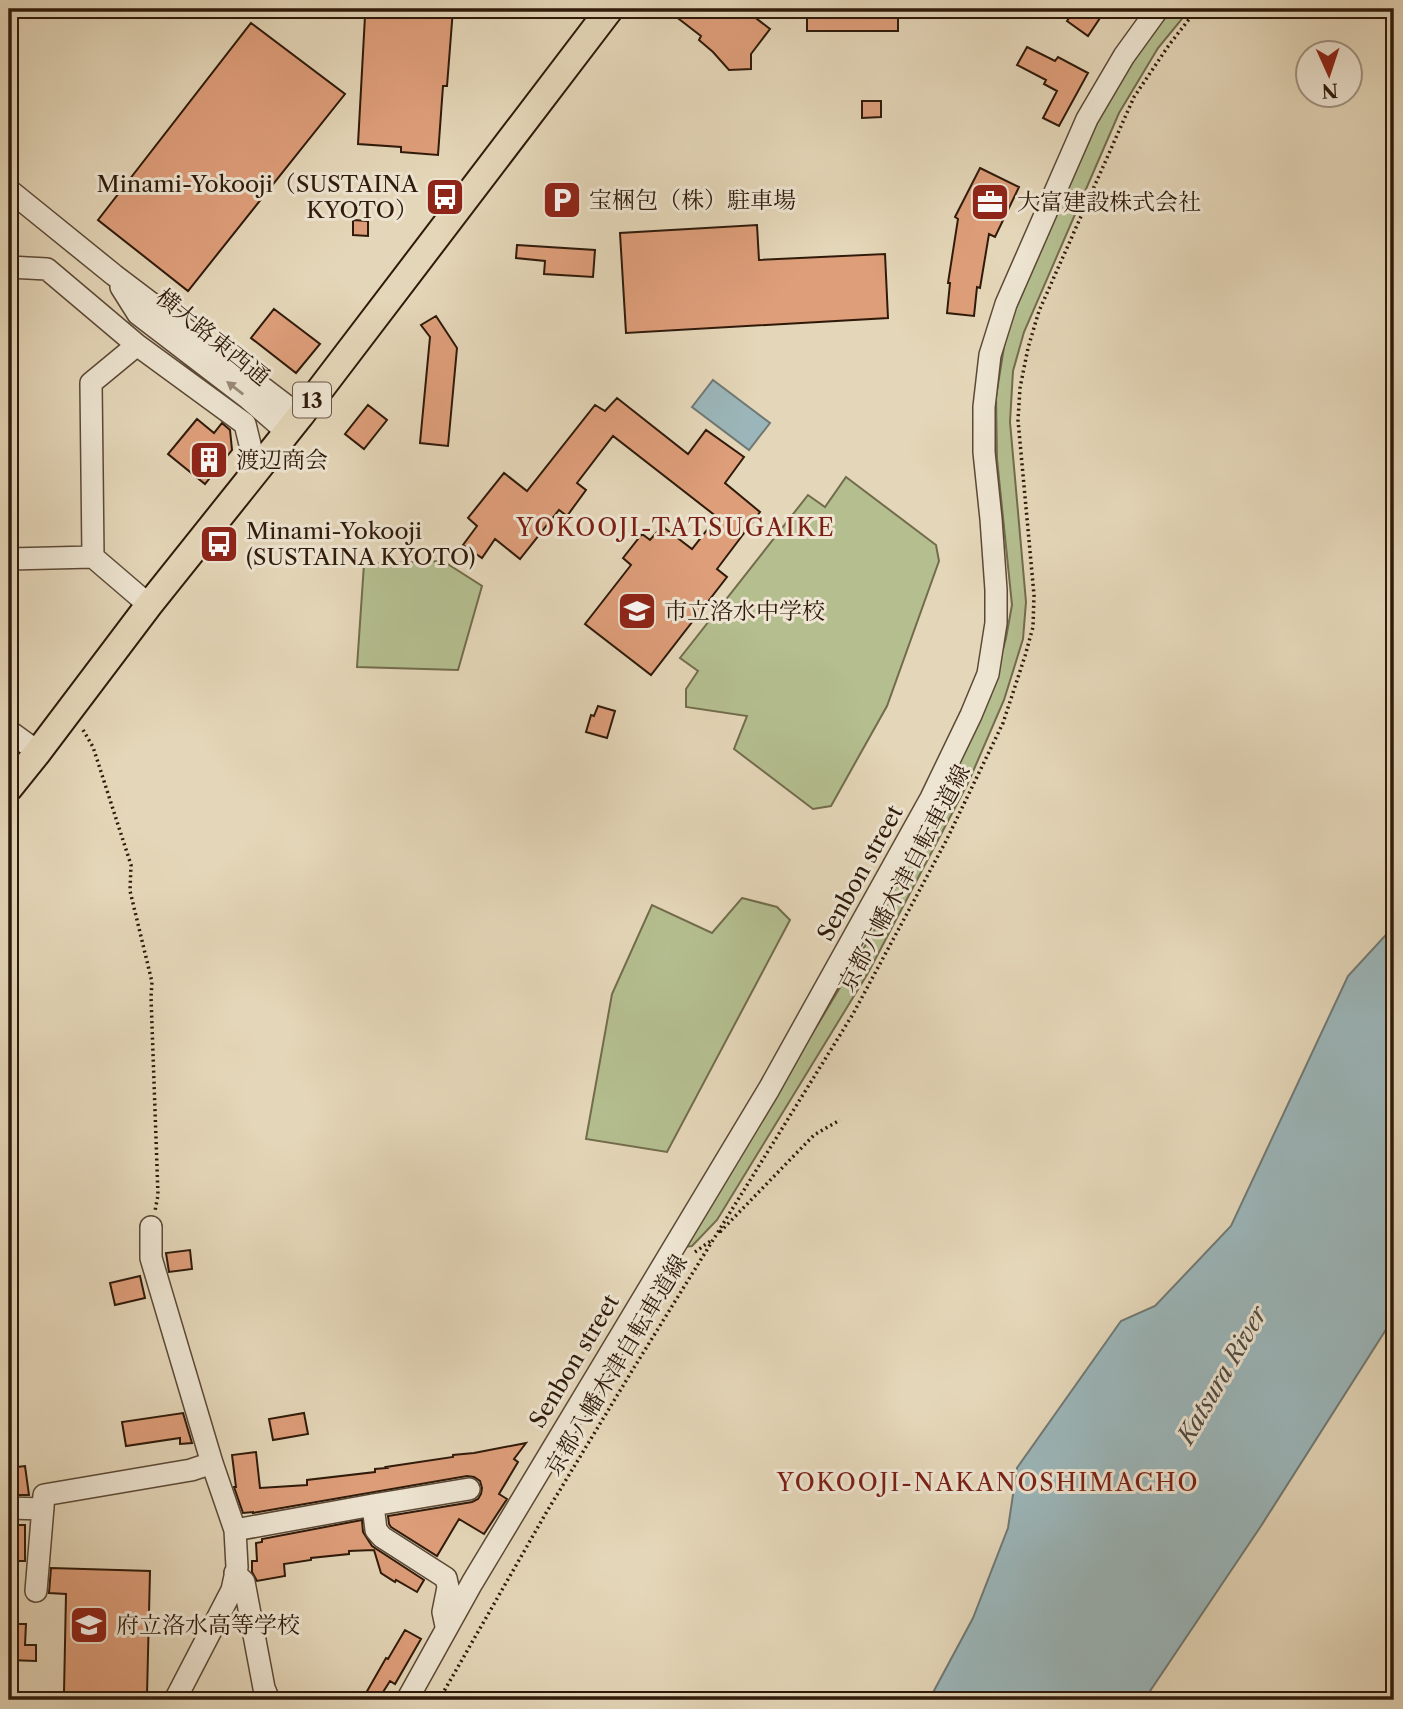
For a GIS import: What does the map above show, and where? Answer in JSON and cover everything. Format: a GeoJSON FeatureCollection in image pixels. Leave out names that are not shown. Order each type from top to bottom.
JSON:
{"type":"FeatureCollection","features":[{"type":"Feature","properties":{"kind":"main road","name":"13"},"geometry":{"type":"LineString","coordinates":[[9,788],[149,605],[294,424],[610,9]]}},
{"type":"Feature","properties":{"kind":"street","name":"Senbon street"},"geometry":{"type":"LineString","coordinates":[[407,1700],[472,1583],[769,1088],[931,798],[971,715],[988,674],[996,623],[992,531],[984,452],[984,407],[990,355],[1006,304],[1087,118],[1124,55],[1158,9]]}},
{"type":"Feature","properties":{"kind":"street","name":"横大路東西通"},"geometry":{"type":"LineString","coordinates":[[9,190],[114,275],[138,314],[249,399],[294,424]]}},
{"type":"Feature","properties":{"kind":"street"},"geometry":{"type":"LineString","coordinates":[[9,267],[47,269],[137,345],[246,424],[256,469]]}},
{"type":"Feature","properties":{"kind":"street"},"geometry":{"type":"LineString","coordinates":[[93,557],[91,383],[137,345]]}},
{"type":"Feature","properties":{"kind":"street"},"geometry":{"type":"LineString","coordinates":[[9,559],[93,557],[149,605]]}},
{"type":"Feature","properties":{"kind":"street"},"geometry":{"type":"LineString","coordinates":[[9,731],[38,752]]}},
{"type":"Feature","properties":{"kind":"street"},"geometry":{"type":"LineString","coordinates":[[151,1227],[151,1258],[212,1463],[235,1530],[237,1567],[232,1591],[175,1700]]}},
{"type":"Feature","properties":{"kind":"street"},"geometry":{"type":"LineString","coordinates":[[36,1591],[44,1495],[191,1470],[212,1463]]}},
{"type":"Feature","properties":{"kind":"street"},"geometry":{"type":"LineString","coordinates":[[235,1530],[469,1489]]}},
{"type":"Feature","properties":{"kind":"street"},"geometry":{"type":"LineString","coordinates":[[373,1504],[376,1530],[382,1537],[446,1578],[448,1587],[443,1612],[447,1628]]}},
{"type":"Feature","properties":{"kind":"street"},"geometry":{"type":"LineString","coordinates":[[9,1508],[43,1509]]}},
{"type":"Feature","properties":{"kind":"street"},"geometry":{"type":"LineString","coordinates":[[235,1573],[244,1582],[264,1688],[269,1700]]}},
{"type":"Feature","properties":{"kind":"path","name":"京都八幡木津自転車道線"},"geometry":{"type":"LineString","coordinates":[[439,1700],[546,1513],[853,1014],[946,841],[1003,723],[1026,656],[1033,626],[1034,595],[1018,420],[1020,388],[1028,348],[1039,311],[1134,97],[1197,9]]}},
{"type":"Feature","properties":{"kind":"path"},"geometry":{"type":"LineString","coordinates":[[64,717],[84,730],[93,747],[131,865],[130,891],[152,982],[158,1195],[151,1227]]}},
{"type":"Feature","properties":{"kind":"path"},"geometry":{"type":"LineString","coordinates":[[695,1252],[714,1238],[814,1135],[840,1120]]}},
{"type":"Feature","properties":{"kind":"green space"},"geometry":{"type":"Polygon","coordinates":[[[1167,9],[1190,9],[1158,48],[1119,113],[1024,332],[1013,371],[1010,422],[1026,602],[1023,639],[1004,700],[968,783],[868,973],[717,1220],[692,1246],[684,1247],[874,931],[990,697],[1012,605],[997,459],[996,397],[1007,328],[1107,100],[1167,9]]]}},
{"type":"Feature","properties":{"kind":"green space"},"geometry":{"type":"Polygon","coordinates":[[[846,477],[936,545],[939,561],[887,706],[831,806],[813,809],[734,749],[747,716],[686,707],[686,689],[698,671],[680,658],[808,495],[825,507],[846,477]]]}},
{"type":"Feature","properties":{"kind":"green space"},"geometry":{"type":"Polygon","coordinates":[[[443,561],[482,586],[458,670],[357,667],[364,564],[443,561]]]}},
{"type":"Feature","properties":{"kind":"green space"},"geometry":{"type":"Polygon","coordinates":[[[742,898],[777,907],[790,920],[667,1152],[586,1139],[612,994],[652,905],[712,933],[742,898]]]}},
{"type":"Feature","properties":{"kind":"water"},"geometry":{"type":"Polygon","coordinates":[[[713,380],[770,423],[749,450],[692,407],[713,380]]]}},
{"type":"Feature","properties":{"kind":"water","name":"Katsura River"},"geometry":{"type":"Polygon","coordinates":[[[1394,926],[1394,1317],[1261,1526],[1144,1700],[929,1700],[973,1618],[1008,1528],[1017,1468],[1121,1321],[1155,1306],[1231,1226],[1348,976],[1394,926]]]}},
{"type":"Feature","properties":{"kind":"building"},"geometry":{"type":"Polygon","coordinates":[[[408,9],[453,9],[438,155],[401,152],[401,147],[358,144],[365,16],[408,18],[408,9]]]}},
{"type":"Feature","properties":{"kind":"building"},"geometry":{"type":"Polygon","coordinates":[[[666,9],[744,9],[770,29],[751,54],[751,69],[729,70],[699,40],[701,36],[666,9]]]}},
{"type":"Feature","properties":{"kind":"building"},"geometry":{"type":"Polygon","coordinates":[[[807,9],[898,9],[898,31],[807,31],[807,9]]]}},
{"type":"Feature","properties":{"kind":"building"},"geometry":{"type":"Polygon","coordinates":[[[1075,9],[1106,9],[1088,36],[1067,21],[1075,9]]]}},
{"type":"Feature","properties":{"kind":"building"},"geometry":{"type":"Polygon","coordinates":[[[251,23],[345,94],[188,291],[98,220],[251,23]]]}},
{"type":"Feature","properties":{"kind":"building"},"geometry":{"type":"Polygon","coordinates":[[[1027,47],[1055,61],[1058,57],[1088,73],[1059,126],[1043,118],[1057,91],[1044,84],[1046,80],[1017,65],[1027,47]]]}},
{"type":"Feature","properties":{"kind":"building"},"geometry":{"type":"Polygon","coordinates":[[[862,101],[881,101],[881,117],[862,118],[862,101]]]}},
{"type":"Feature","properties":{"kind":"building"},"geometry":{"type":"Polygon","coordinates":[[[980,168],[1019,187],[995,237],[989,234],[980,288],[977,287],[974,316],[947,313],[948,283],[958,219],[955,217],[980,168]]]}},
{"type":"Feature","properties":{"kind":"building"},"geometry":{"type":"Polygon","coordinates":[[[353,220],[368,221],[368,236],[353,235],[353,220]]]}},
{"type":"Feature","properties":{"kind":"building"},"geometry":{"type":"Polygon","coordinates":[[[757,225],[759,260],[885,254],[888,318],[626,333],[620,233],[757,225]]]}},
{"type":"Feature","properties":{"kind":"building"},"geometry":{"type":"Polygon","coordinates":[[[517,245],[595,250],[593,277],[544,274],[545,261],[516,258],[517,245]]]}},
{"type":"Feature","properties":{"kind":"building"},"geometry":{"type":"Polygon","coordinates":[[[274,309],[320,344],[296,373],[251,338],[274,309]]]}},
{"type":"Feature","properties":{"kind":"building"},"geometry":{"type":"Polygon","coordinates":[[[436,316],[457,348],[448,446],[420,443],[430,337],[421,325],[436,316]]]}},
{"type":"Feature","properties":{"kind":"building"},"geometry":{"type":"Polygon","coordinates":[[[617,398],[688,454],[706,430],[744,457],[725,483],[760,512],[717,569],[727,577],[651,675],[585,624],[631,565],[623,558],[642,534],[650,540],[662,526],[692,549],[717,517],[613,436],[577,483],[586,490],[567,516],[559,510],[520,559],[495,539],[482,558],[463,545],[477,526],[468,518],[504,473],[527,491],[595,405],[605,411],[617,398]]]}},
{"type":"Feature","properties":{"kind":"building"},"geometry":{"type":"Polygon","coordinates":[[[368,405],[387,420],[364,449],[345,434],[368,405]]]}},
{"type":"Feature","properties":{"kind":"building"},"geometry":{"type":"Polygon","coordinates":[[[197,419],[214,433],[222,423],[230,430],[232,450],[205,484],[168,454],[197,419]]]}},
{"type":"Feature","properties":{"kind":"building"},"geometry":{"type":"Polygon","coordinates":[[[598,706],[615,711],[607,738],[586,732],[591,715],[594,716],[598,706]]]}},
{"type":"Feature","properties":{"kind":"building"},"geometry":{"type":"Polygon","coordinates":[[[190,1250],[192,1269],[169,1272],[166,1253],[190,1250]]]}},
{"type":"Feature","properties":{"kind":"building"},"geometry":{"type":"Polygon","coordinates":[[[140,1276],[145,1298],[115,1305],[110,1283],[140,1276]]]}},
{"type":"Feature","properties":{"kind":"building"},"geometry":{"type":"Polygon","coordinates":[[[183,1413],[192,1443],[180,1444],[180,1438],[126,1446],[122,1422],[183,1413]]]}},
{"type":"Feature","properties":{"kind":"building"},"geometry":{"type":"Polygon","coordinates":[[[304,1413],[308,1434],[273,1440],[269,1419],[304,1413]]]}},
{"type":"Feature","properties":{"kind":"building"},"geometry":{"type":"Polygon","coordinates":[[[526,1443],[514,1459],[518,1462],[499,1494],[507,1499],[484,1534],[459,1519],[437,1556],[391,1527],[388,1516],[472,1502],[478,1499],[482,1488],[480,1481],[474,1477],[467,1476],[253,1513],[243,1513],[234,1487],[232,1455],[256,1452],[260,1488],[307,1485],[307,1480],[375,1472],[375,1469],[526,1443]]]}},
{"type":"Feature","properties":{"kind":"building"},"geometry":{"type":"Polygon","coordinates":[[[25,1466],[29,1495],[9,1495],[9,1468],[25,1466]]]}},
{"type":"Feature","properties":{"kind":"building"},"geometry":{"type":"Polygon","coordinates":[[[362,1520],[363,1532],[372,1546],[424,1580],[417,1592],[381,1573],[374,1550],[349,1551],[349,1554],[284,1564],[285,1576],[257,1581],[252,1572],[252,1561],[257,1561],[256,1543],[262,1542],[262,1539],[362,1520]]]}},
{"type":"Feature","properties":{"kind":"building"},"geometry":{"type":"Polygon","coordinates":[[[9,1525],[25,1525],[25,1561],[9,1561],[9,1525]]]}},
{"type":"Feature","properties":{"kind":"building"},"geometry":{"type":"Polygon","coordinates":[[[51,1568],[150,1571],[147,1695],[64,1693],[66,1594],[49,1593],[51,1568]]]}},
{"type":"Feature","properties":{"kind":"building"},"geometry":{"type":"Polygon","coordinates":[[[9,1624],[26,1624],[25,1645],[36,1645],[36,1661],[9,1660],[9,1624]]]}},
{"type":"Feature","properties":{"kind":"building"},"geometry":{"type":"Polygon","coordinates":[[[405,1630],[421,1639],[395,1684],[390,1681],[378,1700],[362,1700],[386,1658],[388,1659],[405,1630]]]}},
{"type":"Feature","properties":{"kind":"place","name":"Minami-Yokooji（SUSTAINA KYOTO）"},"geometry":{"type":"Point","coordinates":[445,197]}},
{"type":"Feature","properties":{"kind":"place","name":"宝梱包（株）駐車場"},"geometry":{"type":"Point","coordinates":[562,200]}},
{"type":"Feature","properties":{"kind":"place","name":"大富建設株式会社"},"geometry":{"type":"Point","coordinates":[990,202]}},
{"type":"Feature","properties":{"kind":"place","name":"渡辺商会"},"geometry":{"type":"Point","coordinates":[209,460]}},
{"type":"Feature","properties":{"kind":"place","name":"Minami-Yokooji (SUSTAINA KYOTO)"},"geometry":{"type":"Point","coordinates":[219,544]}},
{"type":"Feature","properties":{"kind":"place","name":"市立洛水中学校"},"geometry":{"type":"Point","coordinates":[637,611]}},
{"type":"Feature","properties":{"kind":"place","name":"府立洛水高等学校"},"geometry":{"type":"Point","coordinates":[89,1625]}},
{"type":"Feature","properties":{"kind":"district","name":"YOKOOJI-TATSUGAIKE"},"geometry":{"type":"Point","coordinates":[676,527]}},
{"type":"Feature","properties":{"kind":"district","name":"YOKOOJI-NAKANOSHIMACHO"},"geometry":{"type":"Point","coordinates":[988,1482]}}]}
